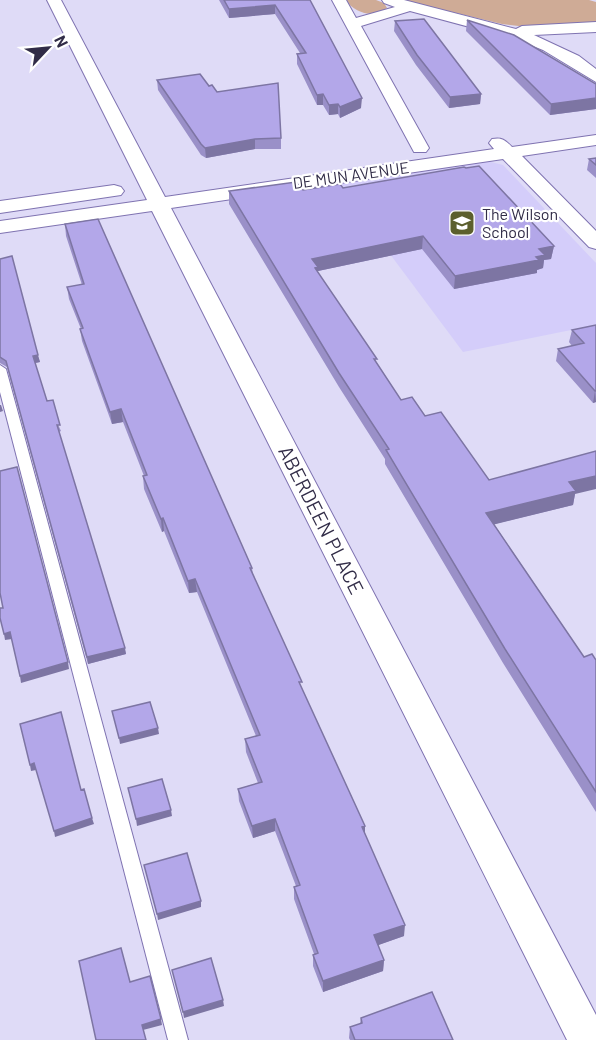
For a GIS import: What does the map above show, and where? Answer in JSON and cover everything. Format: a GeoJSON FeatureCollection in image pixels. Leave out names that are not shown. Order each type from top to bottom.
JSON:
{"type":"FeatureCollection","features":[{"type":"Feature","properties":{"kind":"street","name":"ABERDEEN PLACE"},"geometry":{"type":"LineString","coordinates":[[54,0],[158,191],[588,1040]]}},
{"type":"Feature","properties":{"kind":"street"},"geometry":{"type":"LineString","coordinates":[[339,0],[420,148]]}},
{"type":"Feature","properties":{"kind":"street"},"geometry":{"type":"LineString","coordinates":[[390,0],[409,7],[504,29],[531,31],[596,27]]}},
{"type":"Feature","properties":{"kind":"street"},"geometry":{"type":"LineString","coordinates":[[353,24],[409,7]]}},
{"type":"Feature","properties":{"kind":"street"},"geometry":{"type":"LineString","coordinates":[[574,58],[581,43],[596,27]]}},
{"type":"Feature","properties":{"kind":"street"},"geometry":{"type":"LineString","coordinates":[[504,29],[574,58],[596,77]]}},
{"type":"Feature","properties":{"kind":"street","name":"DE MUN AVENUE"},"geometry":{"type":"LineString","coordinates":[[313,163],[596,122]]}},
{"type":"Feature","properties":{"kind":"street"},"geometry":{"type":"LineString","coordinates":[[493,138],[596,243]]}},
{"type":"Feature","properties":{"kind":"street","name":"DE MUN AVENUE"},"geometry":{"type":"LineString","coordinates":[[0,207],[507,153],[596,140]]}},
{"type":"Feature","properties":{"kind":"street","name":"DE MUN AVENUE"},"geometry":{"type":"LineString","coordinates":[[0,227],[158,191]]}},
{"type":"Feature","properties":{"kind":"lane"},"geometry":{"type":"LineString","coordinates":[[0,369],[178,1040]]}},
{"type":"Feature","properties":{"kind":"shaded area"},"geometry":{"type":"Polygon","coordinates":[[[345,0],[376,0],[384,3],[387,8],[376,13],[364,13],[345,0]]]}},
{"type":"Feature","properties":{"kind":"shaded area"},"geometry":{"type":"Polygon","coordinates":[[[402,0],[589,0],[596,2],[596,22],[527,27],[502,24],[402,0]]]}},
{"type":"Feature","properties":{"kind":"shaded area","name":"The Wilson School"},"geometry":{"type":"Polygon","coordinates":[[[487,161],[503,165],[596,263],[596,325],[463,352],[337,183],[487,161]]]}},
{"type":"Feature","properties":{"kind":"building"},"geometry":{"type":"Polygon","coordinates":[[[224,0],[310,0],[362,98],[340,107],[338,104],[329,105],[323,94],[317,95],[297,54],[306,53],[275,5],[229,9],[224,0]]]}},
{"type":"Feature","properties":{"kind":"building"},"geometry":{"type":"Polygon","coordinates":[[[424,19],[481,94],[450,97],[417,55],[395,21],[424,19]]]}},
{"type":"Feature","properties":{"kind":"building"},"geometry":{"type":"Polygon","coordinates":[[[467,20],[514,35],[596,84],[596,98],[551,104],[467,20]]]}},
{"type":"Feature","properties":{"kind":"building"},"geometry":{"type":"Polygon","coordinates":[[[200,74],[217,92],[278,83],[281,138],[255,139],[205,148],[157,80],[200,74]]]}},
{"type":"Feature","properties":{"kind":"building"},"geometry":{"type":"Polygon","coordinates":[[[596,158],[596,165],[589,159],[596,158]]]}},
{"type":"Feature","properties":{"kind":"building"},"geometry":{"type":"Polygon","coordinates":[[[479,166],[554,246],[539,249],[545,255],[536,257],[539,260],[455,276],[423,236],[312,259],[318,267],[315,268],[377,359],[374,359],[401,400],[412,397],[425,416],[441,412],[489,480],[596,451],[596,476],[569,482],[576,491],[486,513],[584,657],[592,654],[596,660],[596,792],[505,649],[386,450],[389,449],[339,373],[229,191],[296,182],[303,190],[340,184],[343,188],[479,166]]]}},
{"type":"Feature","properties":{"kind":"building"},"geometry":{"type":"Polygon","coordinates":[[[98,219],[302,682],[299,682],[365,826],[362,827],[405,925],[374,935],[384,960],[323,981],[313,955],[318,953],[294,887],[300,885],[275,819],[252,826],[238,789],[262,782],[245,739],[260,735],[195,579],[188,581],[163,518],[161,519],[143,476],[147,475],[121,409],[110,412],[67,287],[84,284],[65,224],[98,219]]]}},
{"type":"Feature","properties":{"kind":"building"},"geometry":{"type":"Polygon","coordinates":[[[12,256],[38,355],[33,356],[47,401],[53,400],[60,425],[57,425],[125,648],[87,657],[6,361],[0,357],[0,259],[12,256]]]}},
{"type":"Feature","properties":{"kind":"building"},"geometry":{"type":"Polygon","coordinates":[[[596,325],[595,391],[558,349],[584,343],[572,330],[596,325]]]}},
{"type":"Feature","properties":{"kind":"building"},"geometry":{"type":"Polygon","coordinates":[[[17,467],[68,662],[20,676],[10,632],[4,634],[0,618],[0,608],[3,608],[0,593],[0,471],[17,467]]]}},
{"type":"Feature","properties":{"kind":"building"},"geometry":{"type":"Polygon","coordinates":[[[150,702],[158,728],[119,738],[112,711],[150,702]]]}},
{"type":"Feature","properties":{"kind":"building"},"geometry":{"type":"Polygon","coordinates":[[[61,712],[81,790],[84,789],[92,818],[54,831],[34,763],[30,765],[20,724],[61,712]]]}},
{"type":"Feature","properties":{"kind":"building"},"geometry":{"type":"Polygon","coordinates":[[[162,779],[171,810],[136,819],[128,788],[162,779]]]}},
{"type":"Feature","properties":{"kind":"building"},"geometry":{"type":"Polygon","coordinates":[[[187,853],[201,901],[157,914],[144,865],[187,853]]]}},
{"type":"Feature","properties":{"kind":"building"},"geometry":{"type":"Polygon","coordinates":[[[121,948],[130,982],[150,976],[161,1019],[142,1025],[146,1040],[96,1040],[79,961],[121,948]]]}},
{"type":"Feature","properties":{"kind":"building"},"geometry":{"type":"Polygon","coordinates":[[[211,958],[223,1000],[183,1012],[172,970],[211,958]]]}},
{"type":"Feature","properties":{"kind":"building"},"geometry":{"type":"Polygon","coordinates":[[[432,992],[453,1040],[355,1040],[350,1027],[362,1023],[361,1018],[432,992]]]}},
{"type":"Feature","properties":{"kind":"place","name":"The Wilson School"},"geometry":{"type":"Point","coordinates":[462,223]}}]}
